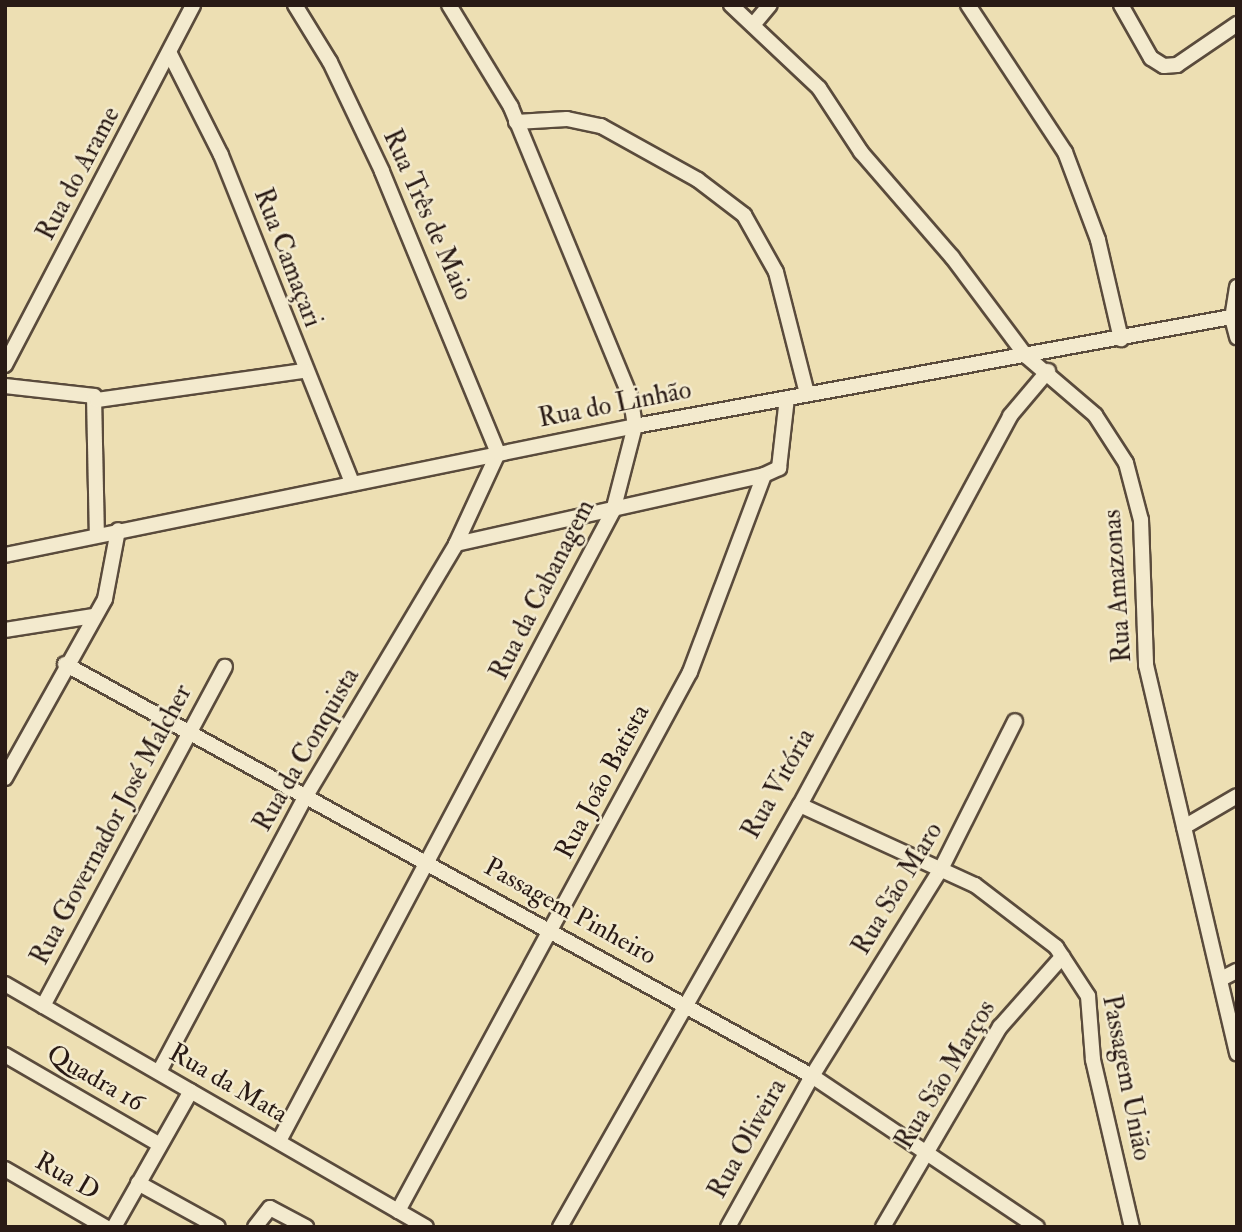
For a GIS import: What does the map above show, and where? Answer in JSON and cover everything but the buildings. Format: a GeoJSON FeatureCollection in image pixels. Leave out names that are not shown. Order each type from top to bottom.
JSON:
{"type":"FeatureCollection","features":[{"type":"Feature","properties":{"kind":"street","name":"Rua do Arame"},"geometry":{"type":"LineString","coordinates":[[5,365],[170,54],[193,5]]}},
{"type":"Feature","properties":{"kind":"street","name":"Rua Três de Maio"},"geometry":{"type":"LineString","coordinates":[[295,5],[330,62],[382,171],[498,453]]}},
{"type":"Feature","properties":{"kind":"street","name":"Rua da Cabanagem"},"geometry":{"type":"LineString","coordinates":[[279,1141],[429,863],[613,511],[635,426],[622,375],[501,85],[449,5]]}},
{"type":"Feature","properties":{"kind":"street","name":"Rua Amazonas"},"geometry":{"type":"LineString","coordinates":[[731,5],[824,94],[860,152],[953,257],[1026,356],[1048,371],[1095,415],[1135,488],[1146,665],[1222,979],[1237,1053]]}},
{"type":"Feature","properties":{"kind":"street"},"geometry":{"type":"LineString","coordinates":[[753,25],[770,5]]}},
{"type":"Feature","properties":{"kind":"street"},"geometry":{"type":"LineString","coordinates":[[968,5],[1065,152],[1098,240],[1121,339]]}},
{"type":"Feature","properties":{"kind":"street"},"geometry":{"type":"LineString","coordinates":[[1121,5],[1151,58],[1164,66],[1178,65],[1237,24]]}},
{"type":"Feature","properties":{"kind":"street","name":"Rua Camaçari"},"geometry":{"type":"LineString","coordinates":[[170,54],[221,155],[304,370],[352,482]]}},
{"type":"Feature","properties":{"kind":"street"},"geometry":{"type":"LineString","coordinates":[[516,122],[567,118],[601,126],[698,180],[744,215],[776,272],[807,394]]}},
{"type":"Feature","properties":{"kind":"street"},"geometry":{"type":"LineString","coordinates":[[1237,286],[1234,317],[1237,337]]}},
{"type":"Feature","properties":{"kind":"street","name":"Rua do Linhão"},"geometry":{"type":"LineString","coordinates":[[5,555],[97,534],[635,426],[1234,317]]}},
{"type":"Feature","properties":{"kind":"street"},"geometry":{"type":"LineString","coordinates":[[5,386],[85,390],[97,400],[304,370]]}},
{"type":"Feature","properties":{"kind":"street","name":"Rua Vitória"},"geometry":{"type":"LineString","coordinates":[[560,1227],[800,805],[1010,416],[1048,371]]}},
{"type":"Feature","properties":{"kind":"street"},"geometry":{"type":"LineString","coordinates":[[456,544],[613,511],[764,475],[779,468],[787,398]]}},
{"type":"Feature","properties":{"kind":"street"},"geometry":{"type":"LineString","coordinates":[[97,400],[97,534]]}},
{"type":"Feature","properties":{"kind":"street","name":"Rua da Conquista"},"geometry":{"type":"LineString","coordinates":[[159,1072],[306,796],[456,544],[498,453]]}},
{"type":"Feature","properties":{"kind":"street","name":"Rua João Batista"},"geometry":{"type":"LineString","coordinates":[[398,1211],[690,672],[764,475]]}},
{"type":"Feature","properties":{"kind":"street"},"geometry":{"type":"LineString","coordinates":[[5,778],[110,583],[118,530]]}},
{"type":"Feature","properties":{"kind":"street"},"geometry":{"type":"LineString","coordinates":[[5,630],[93,616]]}},
{"type":"Feature","properties":{"kind":"street","name":"Passagem Pinheiro"},"geometry":{"type":"LineString","coordinates":[[65,664],[190,729],[812,1076],[1037,1227]]}},
{"type":"Feature","properties":{"kind":"street","name":"Rua Governador José Malcher"},"geometry":{"type":"LineString","coordinates":[[43,1006],[225,667]]}},
{"type":"Feature","properties":{"kind":"street","name":"Rua São Maro"},"geometry":{"type":"LineString","coordinates":[[812,1076],[942,867],[1015,720]]}},
{"type":"Feature","properties":{"kind":"street"},"geometry":{"type":"LineString","coordinates":[[1184,827],[1237,796]]}},
{"type":"Feature","properties":{"kind":"street","name":"Passagem União"},"geometry":{"type":"LineString","coordinates":[[800,805],[942,867],[1018,914],[1062,957],[1088,996],[1093,1060],[1132,1227]]}},
{"type":"Feature","properties":{"kind":"street","name":"Rua São Marços"},"geometry":{"type":"LineString","coordinates":[[883,1227],[1000,1027],[1062,957]]}},
{"type":"Feature","properties":{"kind":"street"},"geometry":{"type":"LineString","coordinates":[[1222,979],[1237,971]]}},
{"type":"Feature","properties":{"kind":"street","name":"Rua da Mata"},"geometry":{"type":"LineString","coordinates":[[5,984],[426,1227]]}},
{"type":"Feature","properties":{"kind":"street","name":"Quadra 16"},"geometry":{"type":"LineString","coordinates":[[5,1055],[160,1145]]}},
{"type":"Feature","properties":{"kind":"street","name":"Rua Oliveira"},"geometry":{"type":"LineString","coordinates":[[728,1227],[812,1076]]}},
{"type":"Feature","properties":{"kind":"street"},"geometry":{"type":"LineString","coordinates":[[114,1227],[191,1091]]}},
{"type":"Feature","properties":{"kind":"street","name":"Rua D"},"geometry":{"type":"LineString","coordinates":[[5,1169],[105,1227]]}},
{"type":"Feature","properties":{"kind":"street"},"geometry":{"type":"LineString","coordinates":[[138,1183],[218,1227]]}},
{"type":"Feature","properties":{"kind":"street"},"geometry":{"type":"LineString","coordinates":[[255,1227],[270,1208],[306,1227]]}}]}
